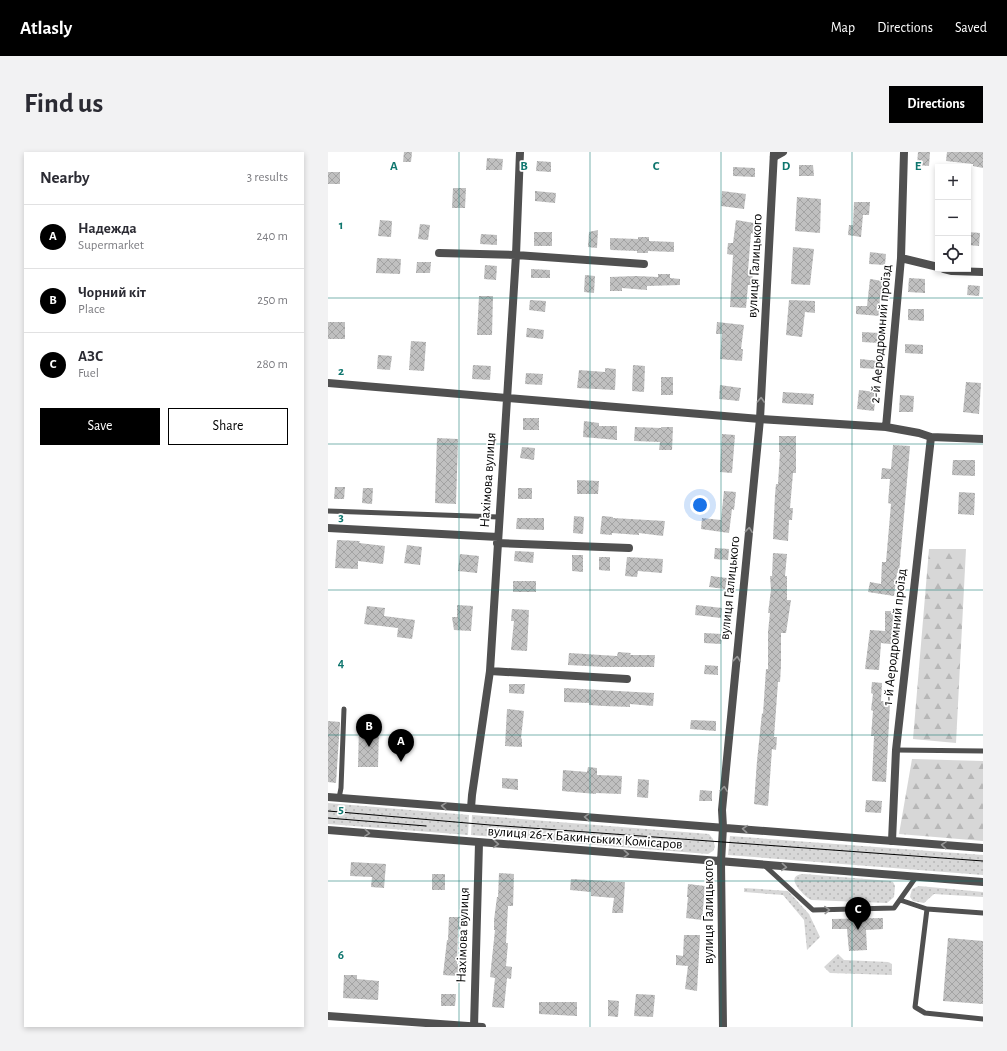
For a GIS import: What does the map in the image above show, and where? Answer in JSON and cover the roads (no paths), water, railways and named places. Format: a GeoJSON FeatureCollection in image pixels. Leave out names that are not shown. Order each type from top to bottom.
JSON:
{"type":"FeatureCollection","features":[{"type":"Feature","properties":{"kind":"street","name":"Нахімова вулиця"},"geometry":{"type":"LineString","coordinates":[[471,808],[490,672],[497,540],[516,255],[520,152]]}},
{"type":"Feature","properties":{"kind":"street"},"geometry":{"type":"LineString","coordinates":[[774,155],[783,152]]}},
{"type":"Feature","properties":{"kind":"street"},"geometry":{"type":"LineString","coordinates":[[901,258],[904,152]]}},
{"type":"Feature","properties":{"kind":"street","name":"вулиця Галицького"},"geometry":{"type":"LineString","coordinates":[[722,1027],[722,810],[760,419],[774,155]]}},
{"type":"Feature","properties":{"kind":"street"},"geometry":{"type":"LineString","coordinates":[[439,253],[516,255],[644,264]]}},
{"type":"Feature","properties":{"kind":"street","name":"2-й Аеродромний проїзд"},"geometry":{"type":"LineString","coordinates":[[886,427],[901,258],[935,266]]}},
{"type":"Feature","properties":{"kind":"street"},"geometry":{"type":"LineString","coordinates":[[971,272],[983,272]]}},
{"type":"Feature","properties":{"kind":"street"},"geometry":{"type":"LineString","coordinates":[[328,383],[760,419],[886,427],[919,433],[931,437],[983,439]]}},
{"type":"Feature","properties":{"kind":"street","name":"1-й Аеродромний проїзд"},"geometry":{"type":"LineString","coordinates":[[892,841],[896,750],[931,437]]}},
{"type":"Feature","properties":{"kind":"street"},"geometry":{"type":"LineString","coordinates":[[328,528],[629,548]]}},
{"type":"Feature","properties":{"kind":"street"},"geometry":{"type":"LineString","coordinates":[[490,672],[627,679]]}},
{"type":"Feature","properties":{"kind":"street","name":"вулиця 26-х Бакинських Комісаров"},"geometry":{"type":"LineString","coordinates":[[328,797],[983,848]]}},
{"type":"Feature","properties":{"kind":"street","name":"вулиця 26-х Бакинських Комісаров"},"geometry":{"type":"LineString","coordinates":[[328,830],[983,882]]}},
{"type":"Feature","properties":{"kind":"street","name":"Нахімова вулиця"},"geometry":{"type":"LineString","coordinates":[[474,1027],[478,843]]}},
{"type":"Feature","properties":{"kind":"street"},"geometry":{"type":"LineString","coordinates":[[328,1016],[482,1027]]}},
{"type":"Feature","properties":{"kind":"lane"},"geometry":{"type":"LineString","coordinates":[[328,512],[499,517]]}},
{"type":"Feature","properties":{"kind":"lane"},"geometry":{"type":"LineString","coordinates":[[339,798],[341,788],[344,709]]}},
{"type":"Feature","properties":{"kind":"lane"},"geometry":{"type":"LineString","coordinates":[[896,750],[983,751]]}},
{"type":"Feature","properties":{"kind":"lane"},"geometry":{"type":"LineString","coordinates":[[764,865],[813,910],[894,908],[916,877]]}},
{"type":"Feature","properties":{"kind":"lane"},"geometry":{"type":"LineString","coordinates":[[900,900],[927,909],[983,912]]}},
{"type":"Feature","properties":{"kind":"lane"},"geometry":{"type":"LineString","coordinates":[[927,909],[915,1007],[925,1013],[983,1019]]}},
{"type":"Feature","properties":{"kind":"tram line"},"geometry":{"type":"LineString","coordinates":[[328,811],[490,825],[983,861]]}},
{"type":"Feature","properties":{"kind":"tram line"},"geometry":{"type":"LineString","coordinates":[[328,818],[426,826]]}},
{"type":"Feature","properties":{"kind":"place","name":"Чорний кіт"},"geometry":{"type":"Point","coordinates":[369,747]}},
{"type":"Feature","properties":{"kind":"place","name":"Надежда"},"geometry":{"type":"Point","coordinates":[401,762]}},
{"type":"Feature","properties":{"kind":"place","name":"АЗС"},"geometry":{"type":"Point","coordinates":[858,930]}}]}
